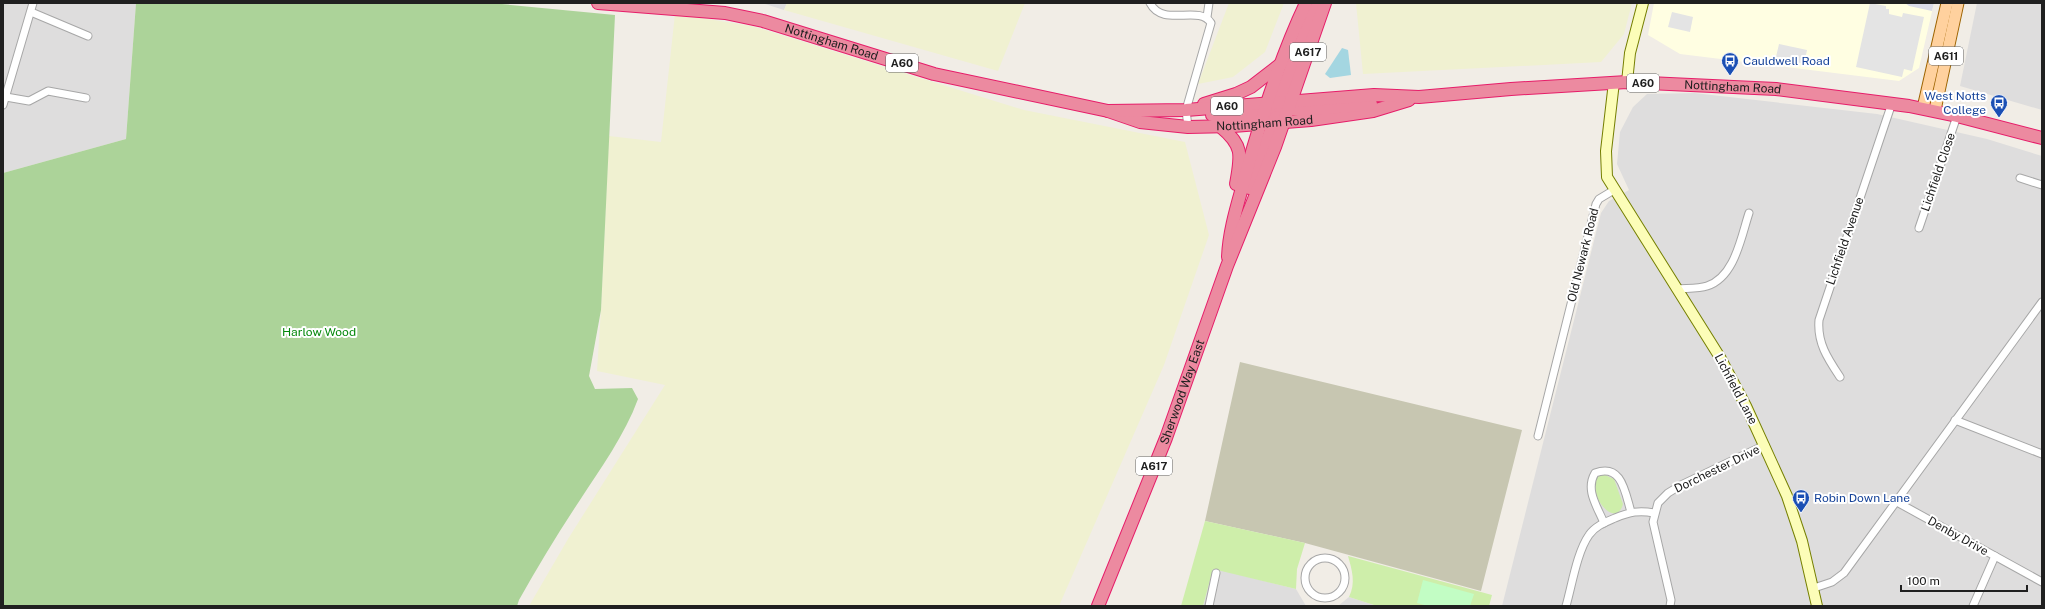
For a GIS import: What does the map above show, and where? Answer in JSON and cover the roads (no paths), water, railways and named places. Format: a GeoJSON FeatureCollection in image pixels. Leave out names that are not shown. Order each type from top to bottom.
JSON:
{"type":"FeatureCollection","features":[{"type":"Feature","properties":{"kind":"highway","name":"Nottingham Road"},"geometry":{"type":"LineString","coordinates":[[598,3],[718,12],[740,16],[763,21],[865,51],[934,74],[1108,111],[1140,122],[1188,127],[1221,127],[1276,112],[1374,94],[1419,97],[1627,82],[1776,89],[1892,103],[1929,109],[2042,138]]}},
{"type":"Feature","properties":{"kind":"highway","name":"A617"},"geometry":{"type":"LineString","coordinates":[[1276,112],[1282,63],[1306,3]]}},
{"type":"Feature","properties":{"kind":"highway"},"geometry":{"type":"LineString","coordinates":[[1236,209],[1248,190],[1313,12],[1320,3]]}},
{"type":"Feature","properties":{"kind":"highway","name":"A617"},"geometry":{"type":"LineString","coordinates":[[1276,112],[1325,3]]}},
{"type":"Feature","properties":{"kind":"highway"},"geometry":{"type":"LineString","coordinates":[[1186,110],[1236,94],[1251,87],[1282,63]]}},
{"type":"Feature","properties":{"kind":"highway","name":"Nottingham Road"},"geometry":{"type":"LineString","coordinates":[[1108,111],[1186,110],[1276,112],[1311,120],[1373,111],[1419,97]]}},
{"type":"Feature","properties":{"kind":"highway","name":"Sherwood Way East"},"geometry":{"type":"LineString","coordinates":[[1098,606],[1166,438],[1227,266],[1256,196],[1276,112]]}},
{"type":"Feature","properties":{"kind":"highway"},"geometry":{"type":"LineString","coordinates":[[1221,127],[1232,136],[1239,146],[1240,156],[1235,186],[1236,209]]}},
{"type":"Feature","properties":{"kind":"highway","name":"Sherwood Way East"},"geometry":{"type":"LineString","coordinates":[[1227,266],[1229,239],[1236,209]]}},
{"type":"Feature","properties":{"kind":"main road","name":"A611"},"geometry":{"type":"LineString","coordinates":[[1929,109],[1947,3]]}},
{"type":"Feature","properties":{"kind":"main road","name":"A611"},"geometry":{"type":"LineString","coordinates":[[1929,109],[1958,3]]}},
{"type":"Feature","properties":{"kind":"street"},"geometry":{"type":"LineString","coordinates":[[3,105],[33,3]]}},
{"type":"Feature","properties":{"kind":"street"},"geometry":{"type":"LineString","coordinates":[[1150,3],[1154,10],[1161,13],[1178,16],[1200,14],[1207,17]]}},
{"type":"Feature","properties":{"kind":"street"},"geometry":{"type":"LineString","coordinates":[[1188,127],[1186,110],[1210,23],[1207,17],[1209,3]]}},
{"type":"Feature","properties":{"kind":"street"},"geometry":{"type":"LineString","coordinates":[[1627,82],[1630,54],[1643,3]]}},
{"type":"Feature","properties":{"kind":"street"},"geometry":{"type":"LineString","coordinates":[[31,12],[88,36]]}},
{"type":"Feature","properties":{"kind":"street"},"geometry":{"type":"LineString","coordinates":[[1614,82],[1605,162],[1607,177],[1614,190]]}},
{"type":"Feature","properties":{"kind":"street"},"geometry":{"type":"LineString","coordinates":[[6,97],[29,101],[48,91],[86,98]]}},
{"type":"Feature","properties":{"kind":"street","name":"Lichfield Avenue"},"geometry":{"type":"LineString","coordinates":[[1840,377],[1821,346],[1818,331],[1819,320],[1892,103]]}},
{"type":"Feature","properties":{"kind":"street","name":"Lichfield Close"},"geometry":{"type":"LineString","coordinates":[[1919,228],[1957,116]]}},
{"type":"Feature","properties":{"kind":"street"},"geometry":{"type":"LineString","coordinates":[[2020,178],[2042,185]]}},
{"type":"Feature","properties":{"kind":"street","name":"Lichfield Lane"},"geometry":{"type":"LineString","coordinates":[[1614,190],[1721,359],[1765,445],[1787,496],[1802,541],[1818,606]]}},
{"type":"Feature","properties":{"kind":"street","name":"Old Newark Road"},"geometry":{"type":"LineString","coordinates":[[1538,436],[1596,204],[1599,199],[1614,190]]}},
{"type":"Feature","properties":{"kind":"street"},"geometry":{"type":"LineString","coordinates":[[1676,289],[1707,286],[1722,278],[1734,257],[1749,213]]}},
{"type":"Feature","properties":{"kind":"street"},"geometry":{"type":"LineString","coordinates":[[1814,588],[1838,579],[2042,302]]}},
{"type":"Feature","properties":{"kind":"street"},"geometry":{"type":"LineString","coordinates":[[2033,313],[2042,316]]}},
{"type":"Feature","properties":{"kind":"street"},"geometry":{"type":"LineString","coordinates":[[1955,420],[2042,454]]}},
{"type":"Feature","properties":{"kind":"street","name":"Dorchester Drive"},"geometry":{"type":"LineString","coordinates":[[1654,513],[1658,503],[1668,493],[1765,445]]}},
{"type":"Feature","properties":{"kind":"street"},"geometry":{"type":"LineString","coordinates":[[1604,522],[1590,490],[1591,480],[1595,473],[1604,470],[1611,471],[1619,477],[1632,512]]}},
{"type":"Feature","properties":{"kind":"street","name":"Denby Drive"},"geometry":{"type":"LineString","coordinates":[[1895,501],[2042,582]]}},
{"type":"Feature","properties":{"kind":"street"},"geometry":{"type":"LineString","coordinates":[[1566,606],[1582,551],[1590,534],[1604,522],[1632,512],[1640,511],[1654,513],[1653,522],[1671,600],[1670,606]]}},
{"type":"Feature","properties":{"kind":"street"},"geometry":{"type":"LineString","coordinates":[[1973,606],[1995,556]]}},
{"type":"Feature","properties":{"kind":"street"},"geometry":{"type":"LineString","coordinates":[[1330,559],[1342,569],[1344,574],[1344,584],[1334,596],[1321,598],[1315,596],[1308,588],[1306,574],[1315,561],[1330,559]]}},
{"type":"Feature","properties":{"kind":"street"},"geometry":{"type":"LineString","coordinates":[[1209,606],[1216,573]]}},
{"type":"Feature","properties":{"kind":"street"},"geometry":{"type":"LineString","coordinates":[[1319,606],[1321,598]]}},
{"type":"Feature","properties":{"kind":"water"},"geometry":{"type":"Polygon","coordinates":[[[1342,48],[1348,50],[1351,75],[1330,78],[1325,74],[1342,48]]]}},
{"type":"Feature","properties":{"kind":"place","name":"Cauldwell Road"},"geometry":{"type":"Point","coordinates":[1730,76]}},
{"type":"Feature","properties":{"kind":"place","name":"West Notts College"},"geometry":{"type":"Point","coordinates":[1999,118]}},
{"type":"Feature","properties":{"kind":"place","name":"Robin Down Lane"},"geometry":{"type":"Point","coordinates":[1801,513]}},
{"type":"Feature","properties":{"kind":"park label","name":"Harlow Wood"},"geometry":{"type":"Point","coordinates":[319,332]}}]}
